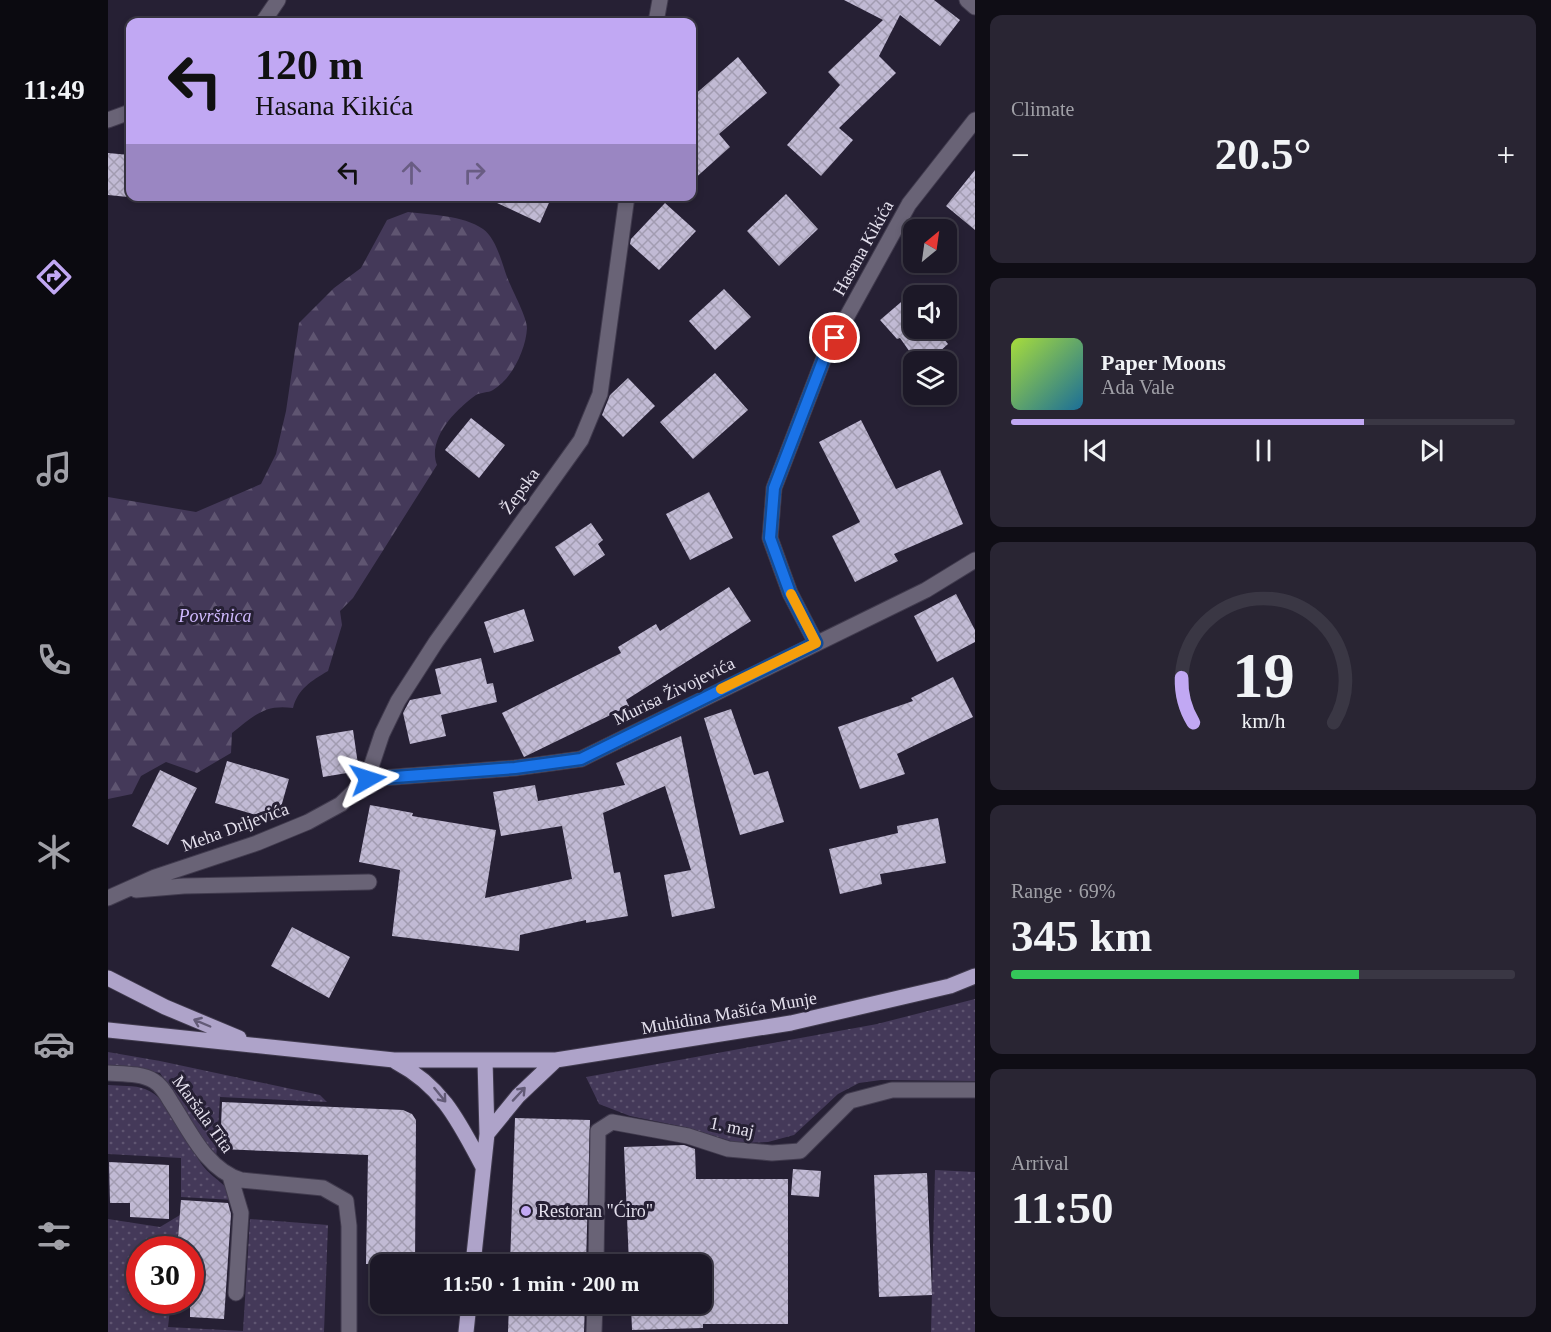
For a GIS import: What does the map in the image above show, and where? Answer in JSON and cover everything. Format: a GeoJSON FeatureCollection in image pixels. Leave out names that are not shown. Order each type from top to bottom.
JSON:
{"type":"FeatureCollection","features":[{"type":"Feature","properties":{"kind":"main road","name":"Muhidina Mašića Munje"},"geometry":{"type":"LineString","coordinates":[[485,1060],[556,1060],[791,1023],[855,1010],[950,986],[975,976]]}},
{"type":"Feature","properties":{"kind":"main road"},"geometry":{"type":"LineString","coordinates":[[108,978],[165,1007],[256,1045]]}},
{"type":"Feature","properties":{"kind":"main road"},"geometry":{"type":"LineString","coordinates":[[108,1030],[394,1060],[485,1060],[488,1134],[474,1254]]}},
{"type":"Feature","properties":{"kind":"main road"},"geometry":{"type":"LineString","coordinates":[[394,1060],[419,1074],[436,1090],[483,1167]]}},
{"type":"Feature","properties":{"kind":"main road"},"geometry":{"type":"LineString","coordinates":[[488,1134],[518,1095],[556,1060]]}},
{"type":"Feature","properties":{"kind":"main road"},"geometry":{"type":"LineString","coordinates":[[466,1332],[468,1314]]}},
{"type":"Feature","properties":{"kind":"street"},"geometry":{"type":"LineString","coordinates":[[266,18],[278,0]]}},
{"type":"Feature","properties":{"kind":"street"},"geometry":{"type":"LineString","coordinates":[[657,18],[660,0]]}},
{"type":"Feature","properties":{"kind":"street"},"geometry":{"type":"LineString","coordinates":[[967,0],[975,7]]}},
{"type":"Feature","properties":{"kind":"street"},"geometry":{"type":"LineString","coordinates":[[108,120],[126,113]]}},
{"type":"Feature","properties":{"kind":"street","name":"Hasana Kikića"},"geometry":{"type":"LineString","coordinates":[[816,643],[790,593],[770,538],[774,488],[824,358],[909,204],[975,120]]}},
{"type":"Feature","properties":{"kind":"street","name":"Žepska"},"geometry":{"type":"LineString","coordinates":[[368,779],[382,734],[398,701],[436,642],[581,440],[600,394],[626,201]]}},
{"type":"Feature","properties":{"kind":"street","name":"Murisa Živojevića"},"geometry":{"type":"LineString","coordinates":[[368,779],[515,768],[581,759],[926,591],[975,560]]}},
{"type":"Feature","properties":{"kind":"street","name":"Meha Drljevića"},"geometry":{"type":"LineString","coordinates":[[108,898],[155,877],[257,843],[308,822],[341,804],[368,779]]}},
{"type":"Feature","properties":{"kind":"street"},"geometry":{"type":"LineString","coordinates":[[130,890],[184,886],[369,882]]}},
{"type":"Feature","properties":{"kind":"street","name":"Maršala Tita"},"geometry":{"type":"LineString","coordinates":[[108,1073],[142,1076],[154,1081],[164,1092],[201,1149],[218,1168],[230,1176],[241,1180],[323,1188],[346,1202],[349,1226],[349,1331]]}},
{"type":"Feature","properties":{"kind":"street","name":"1. maj"},"geometry":{"type":"LineString","coordinates":[[596,1254],[598,1131],[612,1122],[688,1136],[728,1149],[772,1153],[800,1151],[850,1101],[892,1090],[975,1090]]}},
{"type":"Feature","properties":{"kind":"street"},"geometry":{"type":"LineString","coordinates":[[230,1176],[241,1213],[236,1293]]}},
{"type":"Feature","properties":{"kind":"street"},"geometry":{"type":"LineString","coordinates":[[594,1332],[595,1314]]}},
{"type":"Feature","properties":{"kind":"green space","name":"Površnica"},"geometry":{"type":"Polygon","coordinates":[[[408,212],[447,216],[466,221],[483,229],[492,238],[522,310],[527,328],[517,363],[500,385],[491,391],[476,395],[460,409],[439,435],[435,455],[437,465],[353,598],[340,611],[342,625],[328,671],[306,686],[295,701],[293,708],[274,708],[247,721],[232,733],[231,753],[197,773],[166,762],[141,776],[132,794],[108,799],[108,497],[196,512],[261,484],[276,454],[286,411],[299,323],[334,288],[361,268],[387,220],[408,212]]]}},
{"type":"Feature","properties":{"kind":"green space"},"geometry":{"type":"Polygon","coordinates":[[[975,999],[975,1081],[881,1080],[859,1083],[838,1094],[794,1135],[768,1142],[737,1143],[689,1128],[630,1116],[599,1104],[586,1077],[877,1024],[975,999]]]}},
{"type":"Feature","properties":{"kind":"green space"},"geometry":{"type":"Polygon","coordinates":[[[108,1052],[320,1095],[327,1102],[220,1097],[216,1160],[160,1073],[108,1065],[108,1052]]]}},
{"type":"Feature","properties":{"kind":"green space"},"geometry":{"type":"Polygon","coordinates":[[[108,1085],[145,1089],[163,1102],[203,1166],[228,1190],[234,1200],[181,1197],[181,1158],[108,1154],[108,1085]]]}},
{"type":"Feature","properties":{"kind":"green space"},"geometry":{"type":"Polygon","coordinates":[[[935,1170],[975,1172],[975,1332],[931,1332],[935,1170]]]}},
{"type":"Feature","properties":{"kind":"green space"},"geometry":{"type":"Polygon","coordinates":[[[180,1215],[178,1236],[126,1236],[126,1314],[170,1314],[168,1327],[243,1331],[250,1219],[328,1225],[324,1332],[108,1332],[108,1219],[160,1227],[180,1215]]]}},
{"type":"Feature","properties":{"kind":"building"},"geometry":{"type":"Polygon","coordinates":[[[844,0],[934,0],[960,20],[940,46],[900,15],[879,56],[896,73],[839,128],[853,140],[821,176],[787,145],[840,85],[828,72],[883,20],[844,0]]]}},
{"type":"Feature","properties":{"kind":"building"},"geometry":{"type":"Polygon","coordinates":[[[738,57],[767,93],[719,134],[730,147],[696,177],[696,94],[738,57]]]}},
{"type":"Feature","properties":{"kind":"building"},"geometry":{"type":"Polygon","coordinates":[[[108,153],[126,155],[126,197],[108,195],[108,153]]]}},
{"type":"Feature","properties":{"kind":"building"},"geometry":{"type":"Polygon","coordinates":[[[975,170],[975,230],[946,206],[975,170]]]}},
{"type":"Feature","properties":{"kind":"building"},"geometry":{"type":"Polygon","coordinates":[[[786,194],[818,229],[779,266],[747,231],[786,194]]]}},
{"type":"Feature","properties":{"kind":"building"},"geometry":{"type":"Polygon","coordinates":[[[493,201],[550,201],[540,223],[493,201]]]}},
{"type":"Feature","properties":{"kind":"building"},"geometry":{"type":"Polygon","coordinates":[[[665,203],[696,231],[659,270],[630,244],[631,239],[665,203]]]}},
{"type":"Feature","properties":{"kind":"building"},"geometry":{"type":"Polygon","coordinates":[[[724,289],[751,317],[715,350],[689,321],[724,289]]]}},
{"type":"Feature","properties":{"kind":"building"},"geometry":{"type":"Polygon","coordinates":[[[903,300],[903,339],[944,339],[948,344],[940,351],[909,351],[900,338],[897,339],[880,320],[903,300]]]}},
{"type":"Feature","properties":{"kind":"building"},"geometry":{"type":"Polygon","coordinates":[[[715,373],[748,410],[693,459],[660,422],[715,373]]]}},
{"type":"Feature","properties":{"kind":"building"},"geometry":{"type":"Polygon","coordinates":[[[628,378],[655,406],[623,437],[602,415],[610,395],[628,378]]]}},
{"type":"Feature","properties":{"kind":"building"},"geometry":{"type":"Polygon","coordinates":[[[471,418],[505,445],[479,478],[445,450],[471,418]]]}},
{"type":"Feature","properties":{"kind":"building"},"geometry":{"type":"Polygon","coordinates":[[[861,420],[896,489],[940,470],[963,524],[894,554],[898,561],[855,582],[832,536],[860,522],[819,442],[861,420]]]}},
{"type":"Feature","properties":{"kind":"building"},"geometry":{"type":"Polygon","coordinates":[[[709,492],[733,538],[690,560],[666,514],[709,492]]]}},
{"type":"Feature","properties":{"kind":"building"},"geometry":{"type":"Polygon","coordinates":[[[591,523],[603,540],[598,544],[605,555],[574,576],[555,547],[591,523]]]}},
{"type":"Feature","properties":{"kind":"building"},"geometry":{"type":"Polygon","coordinates":[[[729,587],[751,621],[626,700],[629,706],[524,757],[502,713],[621,653],[618,647],[656,624],[660,631],[729,587]]]}},
{"type":"Feature","properties":{"kind":"building"},"geometry":{"type":"Polygon","coordinates":[[[956,594],[975,630],[975,642],[937,662],[914,616],[956,594]]]}},
{"type":"Feature","properties":{"kind":"building"},"geometry":{"type":"Polygon","coordinates":[[[524,609],[534,641],[494,653],[484,622],[524,609]]]}},
{"type":"Feature","properties":{"kind":"building"},"geometry":{"type":"Polygon","coordinates":[[[481,658],[487,684],[493,683],[497,702],[441,715],[446,736],[410,744],[403,713],[410,700],[441,694],[435,669],[481,658]]]}},
{"type":"Feature","properties":{"kind":"building"},"geometry":{"type":"Polygon","coordinates":[[[953,677],[973,717],[897,754],[905,774],[860,789],[838,727],[913,701],[911,698],[953,677]]]}},
{"type":"Feature","properties":{"kind":"building"},"geometry":{"type":"Polygon","coordinates":[[[731,709],[754,775],[768,771],[784,822],[740,835],[704,718],[731,709]]]}},
{"type":"Feature","properties":{"kind":"building"},"geometry":{"type":"Polygon","coordinates":[[[353,730],[359,771],[323,777],[316,736],[353,730]]]}},
{"type":"Feature","properties":{"kind":"building"},"geometry":{"type":"Polygon","coordinates":[[[681,736],[715,908],[672,917],[664,875],[691,870],[665,786],[603,813],[614,873],[620,872],[628,916],[586,923],[586,920],[520,935],[519,951],[392,936],[400,870],[359,862],[370,805],[413,813],[412,816],[496,830],[485,898],[572,879],[562,826],[501,836],[493,792],[535,785],[538,801],[625,785],[616,763],[681,736]]]}},
{"type":"Feature","properties":{"kind":"building"},"geometry":{"type":"Polygon","coordinates":[[[227,761],[289,779],[277,821],[215,803],[227,761]]]}},
{"type":"Feature","properties":{"kind":"building"},"geometry":{"type":"Polygon","coordinates":[[[160,770],[197,788],[168,845],[132,826],[160,770]]]}},
{"type":"Feature","properties":{"kind":"building"},"geometry":{"type":"Polygon","coordinates":[[[938,818],[946,863],[880,874],[882,884],[840,894],[829,849],[898,833],[897,826],[938,818]]]}},
{"type":"Feature","properties":{"kind":"building"},"geometry":{"type":"Polygon","coordinates":[[[292,927],[350,957],[329,998],[271,966],[292,927]]]}},
{"type":"Feature","properties":{"kind":"building"},"geometry":{"type":"Polygon","coordinates":[[[222,1102],[403,1110],[412,1114],[416,1120],[415,1254],[370,1254],[370,1264],[366,1264],[368,1155],[220,1149],[222,1102]]]}},
{"type":"Feature","properties":{"kind":"building"},"geometry":{"type":"Polygon","coordinates":[[[515,1118],[590,1120],[586,1254],[510,1254],[515,1118]]]}},
{"type":"Feature","properties":{"kind":"building"},"geometry":{"type":"Polygon","coordinates":[[[684,1145],[695,1149],[696,1179],[788,1179],[788,1324],[703,1324],[703,1328],[632,1330],[631,1314],[712,1314],[712,1254],[629,1254],[624,1147],[684,1145]]]}},
{"type":"Feature","properties":{"kind":"building"},"geometry":{"type":"Polygon","coordinates":[[[109,1162],[169,1165],[169,1219],[130,1217],[130,1203],[110,1203],[109,1162]]]}},
{"type":"Feature","properties":{"kind":"building"},"geometry":{"type":"Polygon","coordinates":[[[793,1169],[821,1171],[819,1197],[791,1195],[793,1169]]]}},
{"type":"Feature","properties":{"kind":"building"},"geometry":{"type":"Polygon","coordinates":[[[927,1173],[932,1295],[879,1297],[874,1175],[927,1173]]]}},
{"type":"Feature","properties":{"kind":"building"},"geometry":{"type":"Polygon","coordinates":[[[181,1200],[228,1203],[231,1214],[224,1319],[190,1317],[190,1314],[204,1314],[204,1236],[178,1236],[181,1200]]]}},
{"type":"Feature","properties":{"kind":"building"},"geometry":{"type":"Polygon","coordinates":[[[509,1314],[585,1314],[584,1332],[508,1332],[509,1314]]]}},
{"type":"Feature","properties":{"kind":"slow traffic"},"geometry":{"type":"LineString","coordinates":[[721,689],[816,643],[791,594]]}},
{"type":"Feature","properties":{"kind":"place","name":"Restoran \"Ćiro\""},"geometry":{"type":"Point","coordinates":[526,1211]}},
{"type":"Feature","properties":{"kind":"route"},"geometry":{"type":"LineString","coordinates":[[368,779],[436,772],[515,768],[581,759],[816,643],[790,593],[770,538],[774,488],[824,358],[835,338]]}}]}
